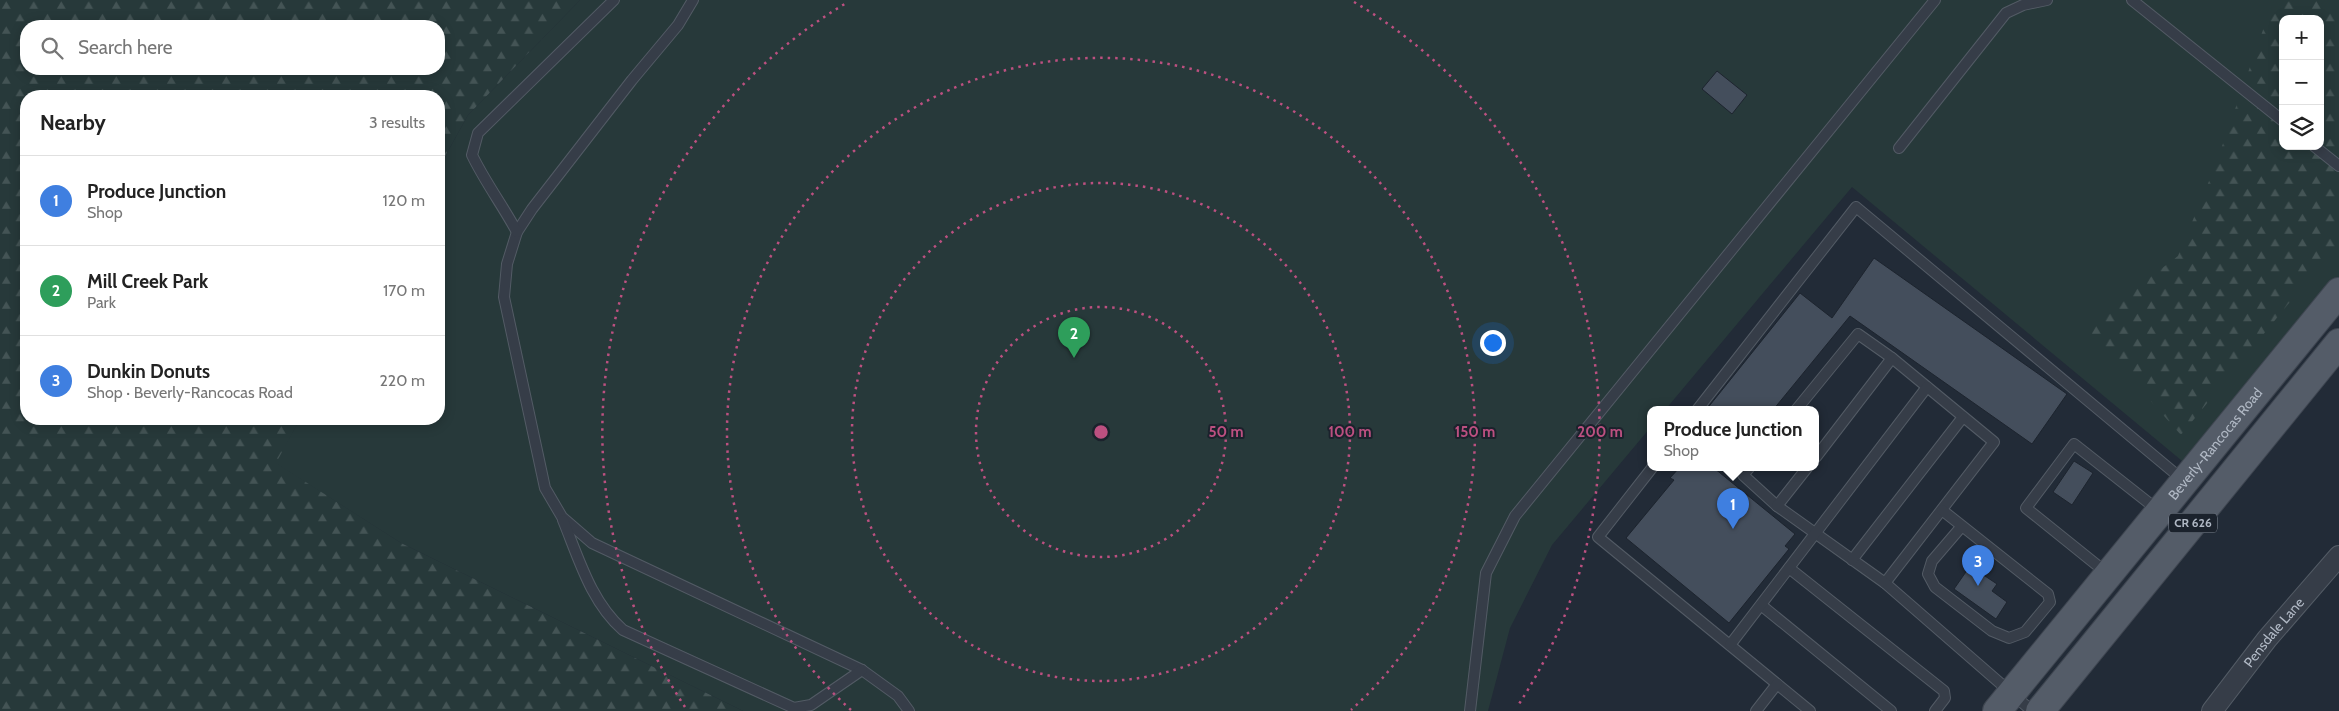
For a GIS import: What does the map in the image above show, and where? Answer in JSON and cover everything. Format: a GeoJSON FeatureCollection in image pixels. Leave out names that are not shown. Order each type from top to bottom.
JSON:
{"type":"FeatureCollection","features":[{"type":"Feature","properties":{"kind":"main road","name":"Beverly-Rancocas Road"},"geometry":{"type":"LineString","coordinates":[[2004,702],[2339,292]]}},
{"type":"Feature","properties":{"kind":"main road","name":"CR 626"},"geometry":{"type":"LineString","coordinates":[[2040,711],[2339,343]]}},
{"type":"Feature","properties":{"kind":"street","name":"Pensdale Lane"},"geometry":{"type":"LineString","coordinates":[[2212,711],[2267,639],[2339,556]]}},
{"type":"Feature","properties":{"kind":"lane"},"geometry":{"type":"LineString","coordinates":[[517,232],[504,208],[484,179],[472,155],[478,133],[614,0]]}},
{"type":"Feature","properties":{"kind":"lane"},"geometry":{"type":"LineString","coordinates":[[693,0],[678,25],[632,80],[517,232],[507,264],[504,297],[545,488],[562,517],[595,597],[608,616],[624,630],[794,708],[811,705],[862,670]]}},
{"type":"Feature","properties":{"kind":"lane"},"geometry":{"type":"LineString","coordinates":[[1470,711],[1486,573],[1515,516],[1935,0]]}},
{"type":"Feature","properties":{"kind":"lane"},"geometry":{"type":"LineString","coordinates":[[1898,148],[2006,14],[2023,5],[2047,0]]}},
{"type":"Feature","properties":{"kind":"lane"},"geometry":{"type":"LineString","coordinates":[[2132,0],[2279,118]]}},
{"type":"Feature","properties":{"kind":"lane"},"geometry":{"type":"LineString","coordinates":[[2319,150],[2339,166]]}},
{"type":"Feature","properties":{"kind":"lane"},"geometry":{"type":"LineString","coordinates":[[1700,406],[1856,207],[2184,481]]}},
{"type":"Feature","properties":{"kind":"lane"},"geometry":{"type":"LineString","coordinates":[[1799,406],[1858,334],[1892,358],[1994,442],[1885,584]]}},
{"type":"Feature","properties":{"kind":"lane"},"geometry":{"type":"LineString","coordinates":[[1819,453],[1892,358]]}},
{"type":"Feature","properties":{"kind":"lane"},"geometry":{"type":"LineString","coordinates":[[1730,645],[1927,387]]}},
{"type":"Feature","properties":{"kind":"lane"},"geometry":{"type":"LineString","coordinates":[[1852,560],[1963,417]]}},
{"type":"Feature","properties":{"kind":"lane"},"geometry":{"type":"LineString","coordinates":[[2108,574],[2026,508],[2074,444],[2159,512]]}},
{"type":"Feature","properties":{"kind":"lane"},"geometry":{"type":"LineString","coordinates":[[1650,471],[1598,537],[1810,711]]}},
{"type":"Feature","properties":{"kind":"lane"},"geometry":{"type":"LineString","coordinates":[[1746,471],[1743,475],[1777,506],[1885,584],[2004,702],[2032,711]]}},
{"type":"Feature","properties":{"kind":"lane"},"geometry":{"type":"LineString","coordinates":[[1777,506],[1805,471]]}},
{"type":"Feature","properties":{"kind":"lane"},"geometry":{"type":"LineString","coordinates":[[1942,510],[2048,594],[2050,602],[2025,632],[2009,638],[1992,632],[1935,587],[1928,574],[1932,561],[1962,526]]}},
{"type":"Feature","properties":{"kind":"lane"},"geometry":{"type":"LineString","coordinates":[[562,517],[592,543],[862,670],[898,696],[909,711]]}},
{"type":"Feature","properties":{"kind":"lane"},"geometry":{"type":"LineString","coordinates":[[1789,568],[1944,691],[1945,698],[1935,711]]}},
{"type":"Feature","properties":{"kind":"lane"},"geometry":{"type":"LineString","coordinates":[[1761,604],[1891,711]]}},
{"type":"Feature","properties":{"kind":"lane"},"geometry":{"type":"LineString","coordinates":[[1756,711],[1777,684]]}},
{"type":"Feature","properties":{"kind":"green space"},"geometry":{"type":"Polygon","coordinates":[[[0,0],[580,0],[468,115],[445,156],[445,90],[20,90],[20,425],[297,425],[276,463],[401,543],[743,711],[0,711],[0,0]]]}},
{"type":"Feature","properties":{"kind":"green space"},"geometry":{"type":"Polygon","coordinates":[[[580,0],[2339,0],[2339,297],[2193,470],[1852,187],[1668,406],[1647,406],[1647,432],[1552,545],[1510,628],[1488,711],[743,711],[401,543],[275,463],[297,425],[445,425],[445,156],[468,115],[580,0]]]}},
{"type":"Feature","properties":{"kind":"green space"},"geometry":{"type":"Polygon","coordinates":[[[2269,0],[2339,0],[2339,242],[2181,435],[2085,327],[2178,256],[2214,169],[2263,30],[2269,0]]]}},
{"type":"Feature","properties":{"kind":"building"},"geometry":{"type":"Polygon","coordinates":[[[1717,71],[1747,95],[1732,114],[1702,89],[1717,71]]]}},
{"type":"Feature","properties":{"kind":"building"},"geometry":{"type":"Polygon","coordinates":[[[1874,258],[2067,394],[2032,444],[1850,316],[1776,406],[1709,406],[1800,293],[1832,318],[1874,258]]]}},
{"type":"Feature","properties":{"kind":"building"},"geometry":{"type":"Polygon","coordinates":[[[2074,461],[2093,473],[2072,505],[2053,492],[2074,461]]]}},
{"type":"Feature","properties":{"kind":"building"},"geometry":{"type":"Polygon","coordinates":[[[1676,471],[1718,471],[1795,534],[1785,546],[1789,549],[1729,623],[1626,538],[1674,480],[1670,478],[1676,471]]]}},
{"type":"Feature","properties":{"kind":"building"},"geometry":{"type":"Polygon","coordinates":[[[1970,566],[1997,584],[1992,591],[2007,602],[1996,619],[1954,589],[1970,566]]]}},
{"type":"Feature","properties":{"kind":"place","name":"Mill Creek Park"},"geometry":{"type":"Point","coordinates":[1074,358]}},
{"type":"Feature","properties":{"kind":"place","name":"Produce Junction"},"geometry":{"type":"Point","coordinates":[1733,529]}},
{"type":"Feature","properties":{"kind":"place","name":"Dunkin Donuts"},"geometry":{"type":"Point","coordinates":[1978,586]}}]}
